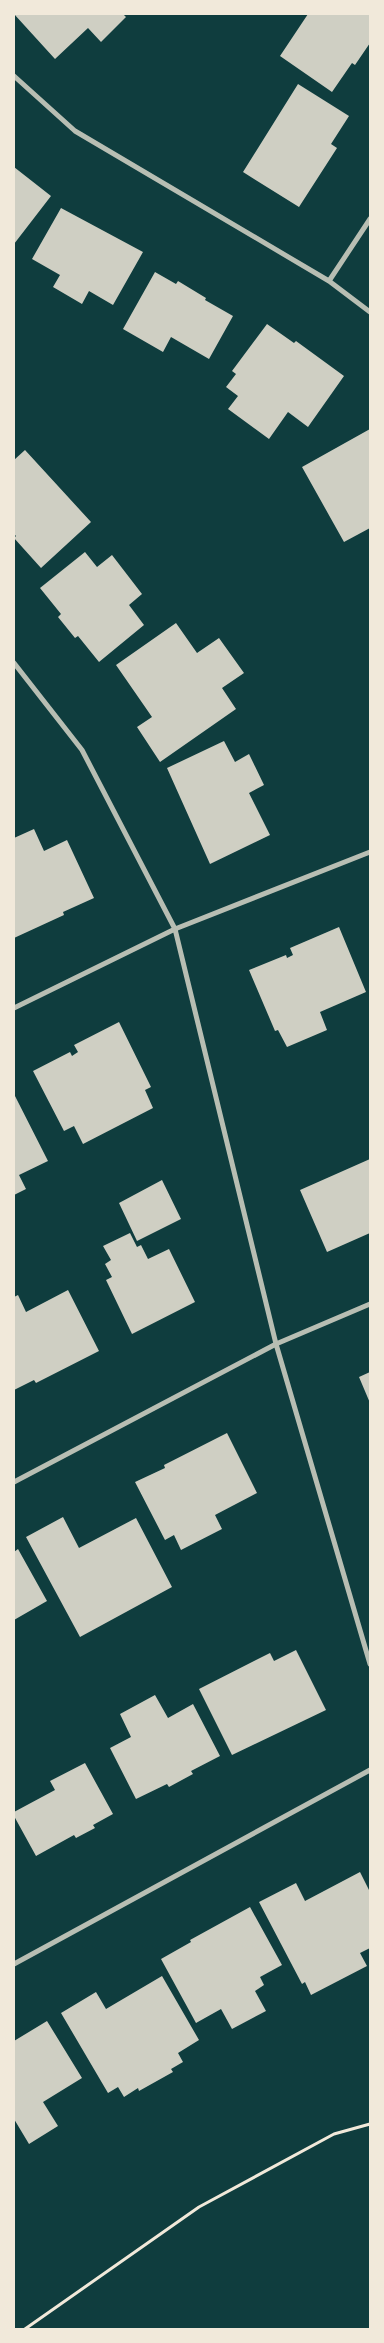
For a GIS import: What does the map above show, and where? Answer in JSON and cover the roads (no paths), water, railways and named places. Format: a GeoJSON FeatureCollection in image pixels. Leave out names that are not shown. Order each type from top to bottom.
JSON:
{"type":"FeatureCollection","features":[{"type":"Feature","properties":{"kind":"street"},"geometry":{"type":"LineString","coordinates":[[14,76],[75,131],[329,281],[370,312]]}},
{"type":"Feature","properties":{"kind":"street"},"geometry":{"type":"LineString","coordinates":[[329,281],[370,219]]}},
{"type":"Feature","properties":{"kind":"street"},"geometry":{"type":"LineString","coordinates":[[14,663],[82,750],[175,929],[276,1344],[370,1664]]}},
{"type":"Feature","properties":{"kind":"street"},"geometry":{"type":"LineString","coordinates":[[14,1008],[175,929],[370,852]]}},
{"type":"Feature","properties":{"kind":"street"},"geometry":{"type":"LineString","coordinates":[[14,1482],[276,1344],[370,1304]]}},
{"type":"Feature","properties":{"kind":"street"},"geometry":{"type":"LineString","coordinates":[[14,1964],[370,1770]]}}]}
